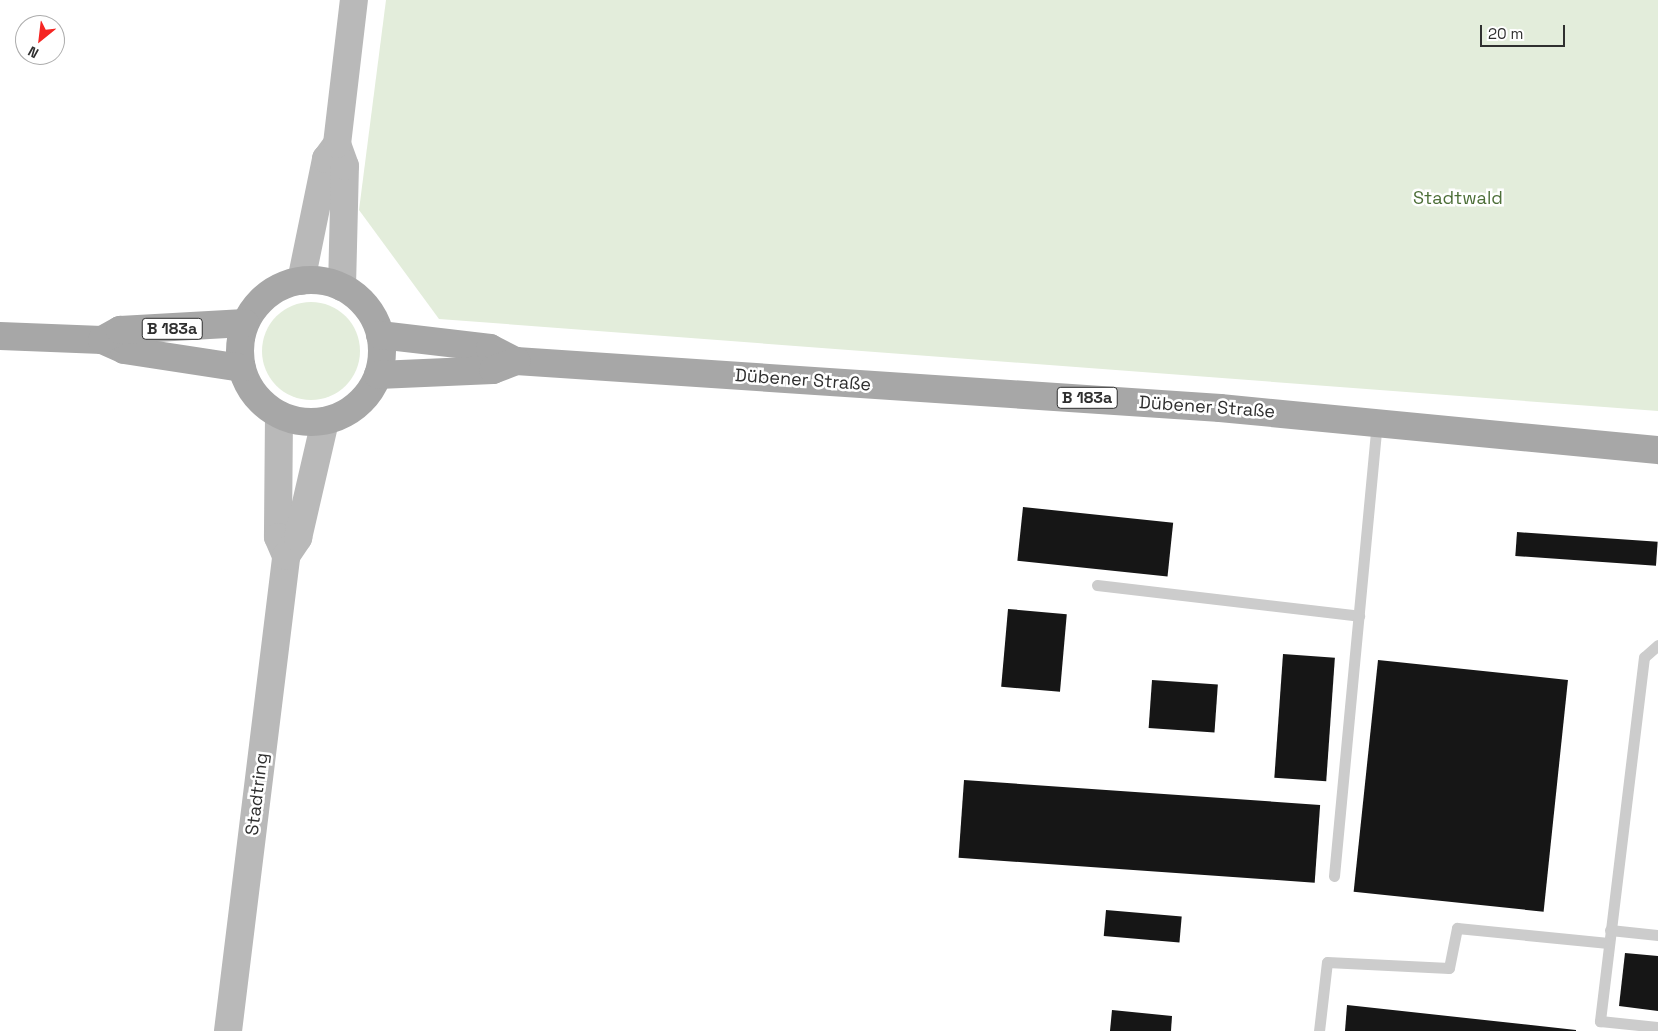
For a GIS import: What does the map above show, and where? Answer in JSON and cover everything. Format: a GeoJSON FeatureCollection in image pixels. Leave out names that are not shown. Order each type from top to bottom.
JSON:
{"type":"FeatureCollection","features":[{"type":"Feature","properties":{"kind":"main road"},"geometry":{"type":"LineString","coordinates":[[342,288],[345,166],[337,144],[354,0]]}},
{"type":"Feature","properties":{"kind":"main road"},"geometry":{"type":"LineString","coordinates":[[301,281],[326,159],[337,144]]}},
{"type":"Feature","properties":{"kind":"main road"},"geometry":{"type":"LineString","coordinates":[[301,281],[342,288],[360,300],[380,335],[378,376],[359,404],[325,421],[306,422],[279,415],[250,388],[242,368],[240,345],[245,323],[268,294],[301,281]]}},
{"type":"Feature","properties":{"kind":"main road","name":"B 183a"},"geometry":{"type":"LineString","coordinates":[[102,340],[120,330],[245,323]]}},
{"type":"Feature","properties":{"kind":"main road","name":"Dübener Straße"},"geometry":{"type":"LineString","coordinates":[[380,335],[490,348],[516,361],[1377,422],[1658,450]]}},
{"type":"Feature","properties":{"kind":"main road","name":"B 183a"},"geometry":{"type":"LineString","coordinates":[[0,336],[102,340],[124,350],[242,368]]}},
{"type":"Feature","properties":{"kind":"main road","name":"Dübener Straße"},"geometry":{"type":"LineString","coordinates":[[378,376],[493,370],[516,361]]}},
{"type":"Feature","properties":{"kind":"main road","name":"Stadtring"},"geometry":{"type":"LineString","coordinates":[[279,415],[278,537],[286,556]]}},
{"type":"Feature","properties":{"kind":"main road","name":"Stadtring"},"geometry":{"type":"LineString","coordinates":[[228,1031],[286,556],[298,538],[325,421]]}},
{"type":"Feature","properties":{"kind":"lane"},"geometry":{"type":"LineString","coordinates":[[1334,876],[1377,422]]}},
{"type":"Feature","properties":{"kind":"lane"},"geometry":{"type":"LineString","coordinates":[[1097,585],[1359,616]]}},
{"type":"Feature","properties":{"kind":"lane"},"geometry":{"type":"LineString","coordinates":[[1658,645],[1644,657],[1600,1021],[1658,1027]]}},
{"type":"Feature","properties":{"kind":"lane"},"geometry":{"type":"LineString","coordinates":[[1319,1031],[1327,962],[1449,968],[1457,928],[1608,943]]}},
{"type":"Feature","properties":{"kind":"lane"},"geometry":{"type":"LineString","coordinates":[[1610,930],[1658,935]]}},
{"type":"Feature","properties":{"kind":"green space","name":"Stadtwald"},"geometry":{"type":"Polygon","coordinates":[[[386,0],[1658,0],[1658,411],[439,319],[359,210],[386,0]]]}},
{"type":"Feature","properties":{"kind":"green space"},"geometry":{"type":"Polygon","coordinates":[[[311,302],[330,305],[346,316],[357,332],[360,351],[357,370],[346,386],[330,397],[311,400],[292,397],[276,386],[265,370],[262,351],[265,332],[276,316],[292,305],[311,302]]]}},
{"type":"Feature","properties":{"kind":"building"},"geometry":{"type":"Polygon","coordinates":[[[1023,507],[1173,523],[1168,576],[1017,561],[1023,507]]]}},
{"type":"Feature","properties":{"kind":"building"},"geometry":{"type":"Polygon","coordinates":[[[1517,532],[1658,542],[1656,566],[1515,556],[1517,532]]]}},
{"type":"Feature","properties":{"kind":"building"},"geometry":{"type":"Polygon","coordinates":[[[1008,609],[1067,614],[1060,692],[1001,687],[1008,609]]]}},
{"type":"Feature","properties":{"kind":"building"},"geometry":{"type":"Polygon","coordinates":[[[1283,654],[1335,658],[1326,781],[1274,778],[1283,654]]]}},
{"type":"Feature","properties":{"kind":"building"},"geometry":{"type":"Polygon","coordinates":[[[1378,660],[1568,680],[1544,912],[1354,892],[1378,660]]]}},
{"type":"Feature","properties":{"kind":"building"},"geometry":{"type":"Polygon","coordinates":[[[1152,680],[1218,685],[1214,732],[1149,728],[1152,680]]]}},
{"type":"Feature","properties":{"kind":"building"},"geometry":{"type":"Polygon","coordinates":[[[964,780],[1320,805],[1315,883],[959,858],[964,780]]]}},
{"type":"Feature","properties":{"kind":"building"},"geometry":{"type":"Polygon","coordinates":[[[1106,910],[1182,917],[1179,943],[1104,936],[1106,910]]]}},
{"type":"Feature","properties":{"kind":"building"},"geometry":{"type":"Polygon","coordinates":[[[1625,953],[1658,956],[1658,1011],[1619,1006],[1625,953]]]}},
{"type":"Feature","properties":{"kind":"building"},"geometry":{"type":"Polygon","coordinates":[[[1347,1005],[1576,1030],[1576,1031],[1345,1031],[1347,1005]]]}},
{"type":"Feature","properties":{"kind":"building"},"geometry":{"type":"Polygon","coordinates":[[[1112,1010],[1172,1016],[1171,1031],[1110,1031],[1112,1010]]]}}]}
